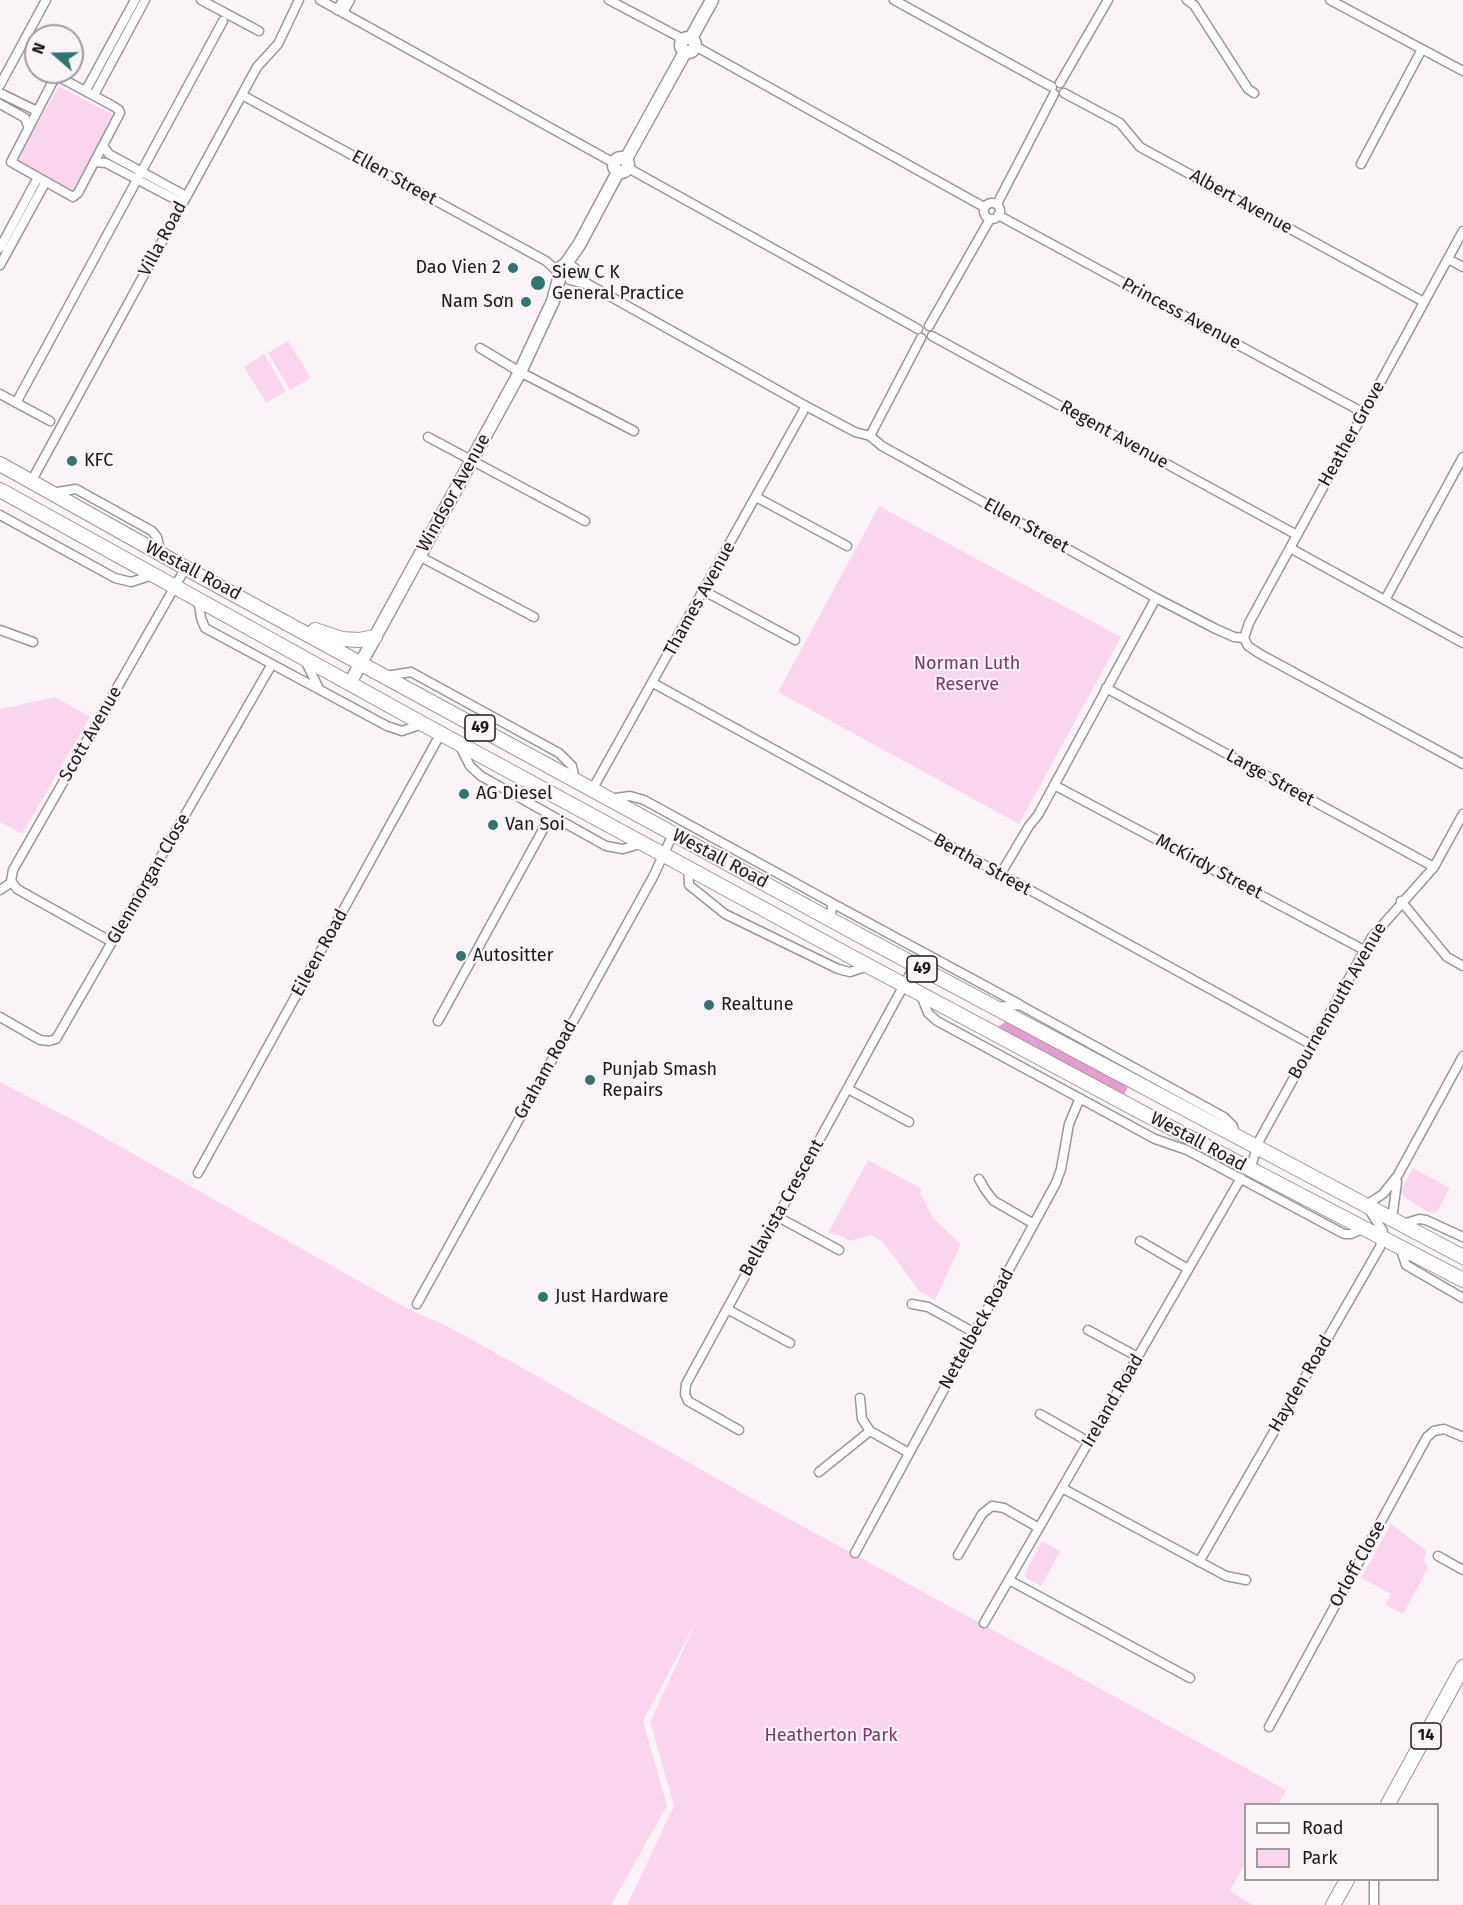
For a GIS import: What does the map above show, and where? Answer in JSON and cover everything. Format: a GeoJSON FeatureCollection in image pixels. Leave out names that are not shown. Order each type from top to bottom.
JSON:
{"type":"FeatureCollection","features":[{"type":"Feature","properties":{"kind":"main road","name":"Westall Road"},"geometry":{"type":"LineString","coordinates":[[0,464],[859,935],[1463,1257]]}},
{"type":"Feature","properties":{"kind":"main road","name":"Westall Road"},"geometry":{"type":"LineString","coordinates":[[0,490],[459,743],[637,846],[663,854],[1034,1054],[1245,1174],[1364,1228],[1463,1280]]}},
{"type":"Feature","properties":{"kind":"main road"},"geometry":{"type":"LineString","coordinates":[[290,623],[342,639],[375,638]]}},
{"type":"Feature","properties":{"kind":"main road"},"geometry":{"type":"LineString","coordinates":[[848,955],[859,935]]}},
{"type":"Feature","properties":{"kind":"main road","name":"14"},"geometry":{"type":"LineString","coordinates":[[1389,1803],[1461,1677]]}},
{"type":"Feature","properties":{"kind":"main road"},"geometry":{"type":"LineString","coordinates":[[1333,1905],[1346,1881]]}},
{"type":"Feature","properties":{"kind":"street"},"geometry":{"type":"LineString","coordinates":[[0,85],[46,0]]}},
{"type":"Feature","properties":{"kind":"street"},"geometry":{"type":"LineString","coordinates":[[121,35],[135,0]]}},
{"type":"Feature","properties":{"kind":"street"},"geometry":{"type":"LineString","coordinates":[[90,92],[121,35],[145,0]]}},
{"type":"Feature","properties":{"kind":"street"},"geometry":{"type":"LineString","coordinates":[[201,0],[259,31]]}},
{"type":"Feature","properties":{"kind":"street","name":"Villa Road"},"geometry":{"type":"LineString","coordinates":[[31,482],[257,67],[278,44],[299,0]]}},
{"type":"Feature","properties":{"kind":"street"},"geometry":{"type":"LineString","coordinates":[[320,0],[621,165],[920,334],[927,339],[932,336],[929,326],[923,325],[920,334],[870,436]]}},
{"type":"Feature","properties":{"kind":"street"},"geometry":{"type":"LineString","coordinates":[[340,11],[342,0]]}},
{"type":"Feature","properties":{"kind":"street"},"geometry":{"type":"LineString","coordinates":[[340,11],[350,0]]}},
{"type":"Feature","properties":{"kind":"street"},"geometry":{"type":"LineString","coordinates":[[609,0],[984,207]]}},
{"type":"Feature","properties":{"kind":"street","name":"Windsor Avenue"},"geometry":{"type":"LineString","coordinates":[[350,683],[520,372],[579,245],[712,0]]}},
{"type":"Feature","properties":{"kind":"street"},"geometry":{"type":"LineString","coordinates":[[894,0],[1055,88]]}},
{"type":"Feature","properties":{"kind":"street"},"geometry":{"type":"LineString","coordinates":[[996,204],[1055,88],[1108,0]]}},
{"type":"Feature","properties":{"kind":"street"},"geometry":{"type":"LineString","coordinates":[[1187,0],[1194,5],[1248,89],[1254,93]]}},
{"type":"Feature","properties":{"kind":"street"},"geometry":{"type":"LineString","coordinates":[[1330,0],[1463,71]]}},
{"type":"Feature","properties":{"kind":"street"},"geometry":{"type":"LineString","coordinates":[[16,403],[223,21]]}},
{"type":"Feature","properties":{"kind":"street"},"geometry":{"type":"LineString","coordinates":[[1361,164],[1422,49]]}},
{"type":"Feature","properties":{"kind":"street"},"geometry":{"type":"LineString","coordinates":[[57,77],[90,92],[119,111],[118,118],[104,146],[75,196],[71,197],[11,162],[37,111],[57,77]]}},
{"type":"Feature","properties":{"kind":"street","name":"Albert Avenue"},"geometry":{"type":"LineString","coordinates":[[1055,88],[1060,96],[1064,93],[1120,123],[1140,147],[1424,302]]}},
{"type":"Feature","properties":{"kind":"street"},"geometry":{"type":"LineString","coordinates":[[0,93],[37,111]]}},
{"type":"Feature","properties":{"kind":"street","name":"Ellen Street"},"geometry":{"type":"LineString","coordinates":[[242,95],[806,406],[855,432],[870,436],[882,446],[1156,598],[1216,629],[1234,637],[1244,638],[1248,645],[1260,654],[1463,764]]}},
{"type":"Feature","properties":{"kind":"street"},"geometry":{"type":"LineString","coordinates":[[0,104],[25,117],[28,126]]}},
{"type":"Feature","properties":{"kind":"street"},"geometry":{"type":"LineString","coordinates":[[104,146],[109,154],[139,176]]}},
{"type":"Feature","properties":{"kind":"street"},"geometry":{"type":"LineString","coordinates":[[95,162],[106,163],[139,176],[184,200]]}},
{"type":"Feature","properties":{"kind":"street"},"geometry":{"type":"LineString","coordinates":[[0,248],[41,181]]}},
{"type":"Feature","properties":{"kind":"street"},"geometry":{"type":"LineString","coordinates":[[1,263],[41,181]]}},
{"type":"Feature","properties":{"kind":"street"},"geometry":{"type":"LineString","coordinates":[[984,207],[990,203],[996,204]]}},
{"type":"Feature","properties":{"kind":"street"},"geometry":{"type":"LineString","coordinates":[[929,326],[994,217],[1000,211],[996,204]]}},
{"type":"Feature","properties":{"kind":"street"},"geometry":{"type":"LineString","coordinates":[[984,207],[984,214],[994,217]]}},
{"type":"Feature","properties":{"kind":"street","name":"Princess Avenue"},"geometry":{"type":"LineString","coordinates":[[994,217],[1364,413]]}},
{"type":"Feature","properties":{"kind":"street","name":"Heather Grove"},"geometry":{"type":"LineString","coordinates":[[1244,638],[1249,623],[1463,231]]}},
{"type":"Feature","properties":{"kind":"street"},"geometry":{"type":"LineString","coordinates":[[1448,259],[1463,267]]}},
{"type":"Feature","properties":{"kind":"street","name":"Regent Avenue"},"geometry":{"type":"LineString","coordinates":[[932,336],[1297,535]]}},
{"type":"Feature","properties":{"kind":"street"},"geometry":{"type":"LineString","coordinates":[[480,348],[520,372],[634,431]]}},
{"type":"Feature","properties":{"kind":"street"},"geometry":{"type":"LineString","coordinates":[[0,394],[50,422]]}},
{"type":"Feature","properties":{"kind":"street","name":"Thames Avenue"},"geometry":{"type":"LineString","coordinates":[[592,790],[806,406]]}},
{"type":"Feature","properties":{"kind":"street"},"geometry":{"type":"LineString","coordinates":[[428,437],[585,521]]}},
{"type":"Feature","properties":{"kind":"street"},"geometry":{"type":"LineString","coordinates":[[1385,600],[1463,457]]}},
{"type":"Feature","properties":{"kind":"street","name":"Westall Road"},"geometry":{"type":"LineString","coordinates":[[50,493],[76,489],[152,531],[158,537],[161,554]]}},
{"type":"Feature","properties":{"kind":"street"},"geometry":{"type":"LineString","coordinates":[[756,497],[847,546]]}},
{"type":"Feature","properties":{"kind":"street"},"geometry":{"type":"LineString","coordinates":[[0,515],[116,578],[131,582],[153,575]]}},
{"type":"Feature","properties":{"kind":"street"},"geometry":{"type":"LineString","coordinates":[[1290,548],[1463,643]]}},
{"type":"Feature","properties":{"kind":"street"},"geometry":{"type":"LineString","coordinates":[[419,556],[534,617]]}},
{"type":"Feature","properties":{"kind":"street","name":"Scott Avenue"},"geometry":{"type":"LineString","coordinates":[[12,882],[14,870],[186,567]]}},
{"type":"Feature","properties":{"kind":"street"},"geometry":{"type":"LineString","coordinates":[[704,591],[795,640]]}},
{"type":"Feature","properties":{"kind":"street","name":"Westall Road"},"geometry":{"type":"LineString","coordinates":[[198,598],[205,628],[387,726],[402,731],[423,723]]}},
{"type":"Feature","properties":{"kind":"street"},"geometry":{"type":"LineString","coordinates":[[1000,874],[1038,815],[1156,598]]}},
{"type":"Feature","properties":{"kind":"street"},"geometry":{"type":"LineString","coordinates":[[0,630],[33,642]]}},
{"type":"Feature","properties":{"kind":"street"},"geometry":{"type":"LineString","coordinates":[[304,657],[320,690]]}},
{"type":"Feature","properties":{"kind":"street","name":"Glenmorgan Close"},"geometry":{"type":"LineString","coordinates":[[0,1017],[40,1040],[56,1039],[272,664]]}},
{"type":"Feature","properties":{"kind":"street"},"geometry":{"type":"LineString","coordinates":[[386,676],[411,672],[559,753],[572,766],[575,780]]}},
{"type":"Feature","properties":{"kind":"street","name":"Bertha Street"},"geometry":{"type":"LineString","coordinates":[[653,683],[1312,1045]]}},
{"type":"Feature","properties":{"kind":"street","name":"Large Street"},"geometry":{"type":"LineString","coordinates":[[1106,688],[1434,867]]}},
{"type":"Feature","properties":{"kind":"street","name":"Eileen Road"},"geometry":{"type":"LineString","coordinates":[[198,1173],[441,733]]}},
{"type":"Feature","properties":{"kind":"street","name":"Westall Road"},"geometry":{"type":"LineString","coordinates":[[459,743],[470,766],[481,777],[606,846],[623,849],[637,846]]}},
{"type":"Feature","properties":{"kind":"street","name":"McKirdy Street"},"geometry":{"type":"LineString","coordinates":[[1054,785],[1364,950]]}},
{"type":"Feature","properties":{"kind":"street","name":"Westall Road"},"geometry":{"type":"LineString","coordinates":[[609,799],[630,796],[644,800],[1227,1119],[1233,1126],[1236,1137]]}},
{"type":"Feature","properties":{"kind":"street","name":"Bournemouth Avenue"},"geometry":{"type":"LineString","coordinates":[[1245,1174],[1256,1148],[1364,950],[1378,927],[1434,867],[1463,814]]}},
{"type":"Feature","properties":{"kind":"street"},"geometry":{"type":"LineString","coordinates":[[438,1021],[552,815]]}},
{"type":"Feature","properties":{"kind":"street","name":"Graham Road"},"geometry":{"type":"LineString","coordinates":[[417,1304],[653,877],[673,834]]}},
{"type":"Feature","properties":{"kind":"street","name":"Westall Road"},"geometry":{"type":"LineString","coordinates":[[688,868],[689,885],[725,914],[838,969],[850,972],[870,966]]}},
{"type":"Feature","properties":{"kind":"street"},"geometry":{"type":"LineString","coordinates":[[0,890],[12,882],[17,889],[112,942]]}},
{"type":"Feature","properties":{"kind":"street"},"geometry":{"type":"LineString","coordinates":[[1401,901],[1448,957],[1463,966]]}},
{"type":"Feature","properties":{"kind":"street"},"geometry":{"type":"LineString","coordinates":[[831,919],[832,903]]}},
{"type":"Feature","properties":{"kind":"street","name":"Bellavista Crescent"},"geometry":{"type":"LineString","coordinates":[[739,1430],[691,1404],[685,1394],[686,1384],[915,965]]}},
{"type":"Feature","properties":{"kind":"street","name":"Westall Road"},"geometry":{"type":"LineString","coordinates":[[920,993],[928,1013],[938,1022],[1155,1139],[1245,1174]]}},
{"type":"Feature","properties":{"kind":"street"},"geometry":{"type":"LineString","coordinates":[[993,1007],[1006,1004],[1020,1005]]}},
{"type":"Feature","properties":{"kind":"street"},"geometry":{"type":"LineString","coordinates":[[1034,1054],[1039,1069],[1047,1080]]}},
{"type":"Feature","properties":{"kind":"street"},"geometry":{"type":"LineString","coordinates":[[1383,1238],[1381,1226],[1366,1205],[1383,1194],[1398,1175],[1457,1076],[1463,1056]]}},
{"type":"Feature","properties":{"kind":"street"},"geometry":{"type":"LineString","coordinates":[[848,1089],[909,1122]]}},
{"type":"Feature","properties":{"kind":"street","name":"Nettelbeck Road"},"geometry":{"type":"LineString","coordinates":[[855,1553],[1059,1176],[1069,1124],[1080,1098]]}},
{"type":"Feature","properties":{"kind":"street","name":"Ireland Road"},"geometry":{"type":"LineString","coordinates":[[984,1623],[1245,1174]]}},
{"type":"Feature","properties":{"kind":"street"},"geometry":{"type":"LineString","coordinates":[[1398,1175],[1393,1199],[1397,1222],[1426,1220],[1463,1237]]}},
{"type":"Feature","properties":{"kind":"street"},"geometry":{"type":"LineString","coordinates":[[979,1179],[994,1201],[1034,1224]]}},
{"type":"Feature","properties":{"kind":"street"},"geometry":{"type":"LineString","coordinates":[[778,1216],[839,1250]]}},
{"type":"Feature","properties":{"kind":"street","name":"Hayden Road"},"geometry":{"type":"LineString","coordinates":[[1199,1562],[1383,1238]]}},
{"type":"Feature","properties":{"kind":"street"},"geometry":{"type":"LineString","coordinates":[[1140,1241],[1188,1269]]}},
{"type":"Feature","properties":{"kind":"street"},"geometry":{"type":"LineString","coordinates":[[1400,1247],[1406,1266],[1463,1298]]}},
{"type":"Feature","properties":{"kind":"street"},"geometry":{"type":"LineString","coordinates":[[912,1305],[928,1307],[975,1333]]}},
{"type":"Feature","properties":{"kind":"street"},"geometry":{"type":"LineString","coordinates":[[727,1309],[790,1343]]}},
{"type":"Feature","properties":{"kind":"street"},"geometry":{"type":"LineString","coordinates":[[1088,1330],[1138,1358]]}},
{"type":"Feature","properties":{"kind":"street"},"geometry":{"type":"LineString","coordinates":[[860,1398],[862,1419],[870,1431],[909,1453]]}},
{"type":"Feature","properties":{"kind":"street"},"geometry":{"type":"LineString","coordinates":[[1040,1414],[1089,1442]]}},
{"type":"Feature","properties":{"kind":"street","name":"Orloff Close"},"geometry":{"type":"LineString","coordinates":[[1269,1727],[1427,1437],[1434,1431],[1444,1429],[1463,1437]]}},
{"type":"Feature","properties":{"kind":"street"},"geometry":{"type":"LineString","coordinates":[[819,1472],[870,1431]]}},
{"type":"Feature","properties":{"kind":"street"},"geometry":{"type":"LineString","coordinates":[[1062,1488],[1226,1576],[1246,1580]]}},
{"type":"Feature","properties":{"kind":"street"},"geometry":{"type":"LineString","coordinates":[[958,1555],[982,1514],[992,1506],[1004,1508],[1039,1528]]}},
{"type":"Feature","properties":{"kind":"street"},"geometry":{"type":"LineString","coordinates":[[1438,1556],[1463,1570]]}},
{"type":"Feature","properties":{"kind":"street"},"geometry":{"type":"LineString","coordinates":[[1009,1580],[1190,1678]]}},
{"type":"Feature","properties":{"kind":"street"},"geometry":{"type":"LineString","coordinates":[[1374,1881],[1374,1905]]}},
{"type":"Feature","properties":{"kind":"green space"},"geometry":{"type":"Polygon","coordinates":[[[60,87],[114,115],[74,194],[17,165],[17,159],[60,87]]]}},
{"type":"Feature","properties":{"kind":"green space"},"geometry":{"type":"Polygon","coordinates":[[[288,341],[311,378],[290,390],[268,353],[288,341]]]}},
{"type":"Feature","properties":{"kind":"green space"},"geometry":{"type":"Polygon","coordinates":[[[264,354],[286,391],[266,403],[244,367],[264,354]]]}},
{"type":"Feature","properties":{"kind":"green space","name":"Norman Luth Reserve"},"geometry":{"type":"Polygon","coordinates":[[[879,506],[1121,637],[1019,824],[778,692],[879,506]]]}},
{"type":"Feature","properties":{"kind":"green space"},"geometry":{"type":"Polygon","coordinates":[[[55,697],[90,717],[22,834],[0,822],[0,709],[55,697]]]}},
{"type":"Feature","properties":{"kind":"green space","name":"Heatherton Park"},"geometry":{"type":"Polygon","coordinates":[[[0,1082],[73,1120],[412,1311],[447,1326],[496,1353],[760,1503],[1286,1790],[1279,1803],[1244,1803],[1244,1865],[1230,1891],[1253,1905],[627,1905],[674,1806],[650,1722],[697,1620],[643,1721],[667,1806],[611,1905],[0,1905],[0,1082]]]}},
{"type":"Feature","properties":{"kind":"green space"},"geometry":{"type":"Polygon","coordinates":[[[868,1160],[922,1189],[920,1193],[933,1218],[961,1244],[935,1300],[919,1291],[883,1242],[871,1235],[850,1241],[828,1233],[868,1160]]]}},
{"type":"Feature","properties":{"kind":"green space"},"geometry":{"type":"Polygon","coordinates":[[[1413,1168],[1450,1188],[1436,1213],[1424,1210],[1399,1193],[1413,1168]]]}},
{"type":"Feature","properties":{"kind":"green space"},"geometry":{"type":"Polygon","coordinates":[[[1391,1524],[1426,1550],[1424,1561],[1428,1568],[1403,1614],[1385,1605],[1391,1594],[1361,1578],[1391,1524]]]}},
{"type":"Feature","properties":{"kind":"green space"},"geometry":{"type":"Polygon","coordinates":[[[1042,1541],[1060,1551],[1041,1586],[1026,1578],[1025,1573],[1042,1541]]]}},
{"type":"Feature","properties":{"kind":"shaded area"},"geometry":{"type":"Polygon","coordinates":[[[1006,1021],[1128,1087],[1124,1095],[997,1028],[1006,1021]]]}},
{"type":"Feature","properties":{"kind":"place","name":"Dao Vien 2"},"geometry":{"type":"Point","coordinates":[513,268]}},
{"type":"Feature","properties":{"kind":"place","name":"Siew C K General Practice"},"geometry":{"type":"Point","coordinates":[538,283]}},
{"type":"Feature","properties":{"kind":"place","name":"Nam Sơn"},"geometry":{"type":"Point","coordinates":[526,302]}},
{"type":"Feature","properties":{"kind":"place","name":"KFC"},"geometry":{"type":"Point","coordinates":[72,461]}},
{"type":"Feature","properties":{"kind":"place","name":"AG Diesel"},"geometry":{"type":"Point","coordinates":[464,794]}},
{"type":"Feature","properties":{"kind":"place","name":"Van Soi"},"geometry":{"type":"Point","coordinates":[493,825]}},
{"type":"Feature","properties":{"kind":"place","name":"Autositter"},"geometry":{"type":"Point","coordinates":[461,956]}},
{"type":"Feature","properties":{"kind":"place","name":"Realtune"},"geometry":{"type":"Point","coordinates":[709,1005]}},
{"type":"Feature","properties":{"kind":"place","name":"Punjab Smash Repairs"},"geometry":{"type":"Point","coordinates":[590,1080]}},
{"type":"Feature","properties":{"kind":"place","name":"Just Hardware"},"geometry":{"type":"Point","coordinates":[543,1297]}}]}
